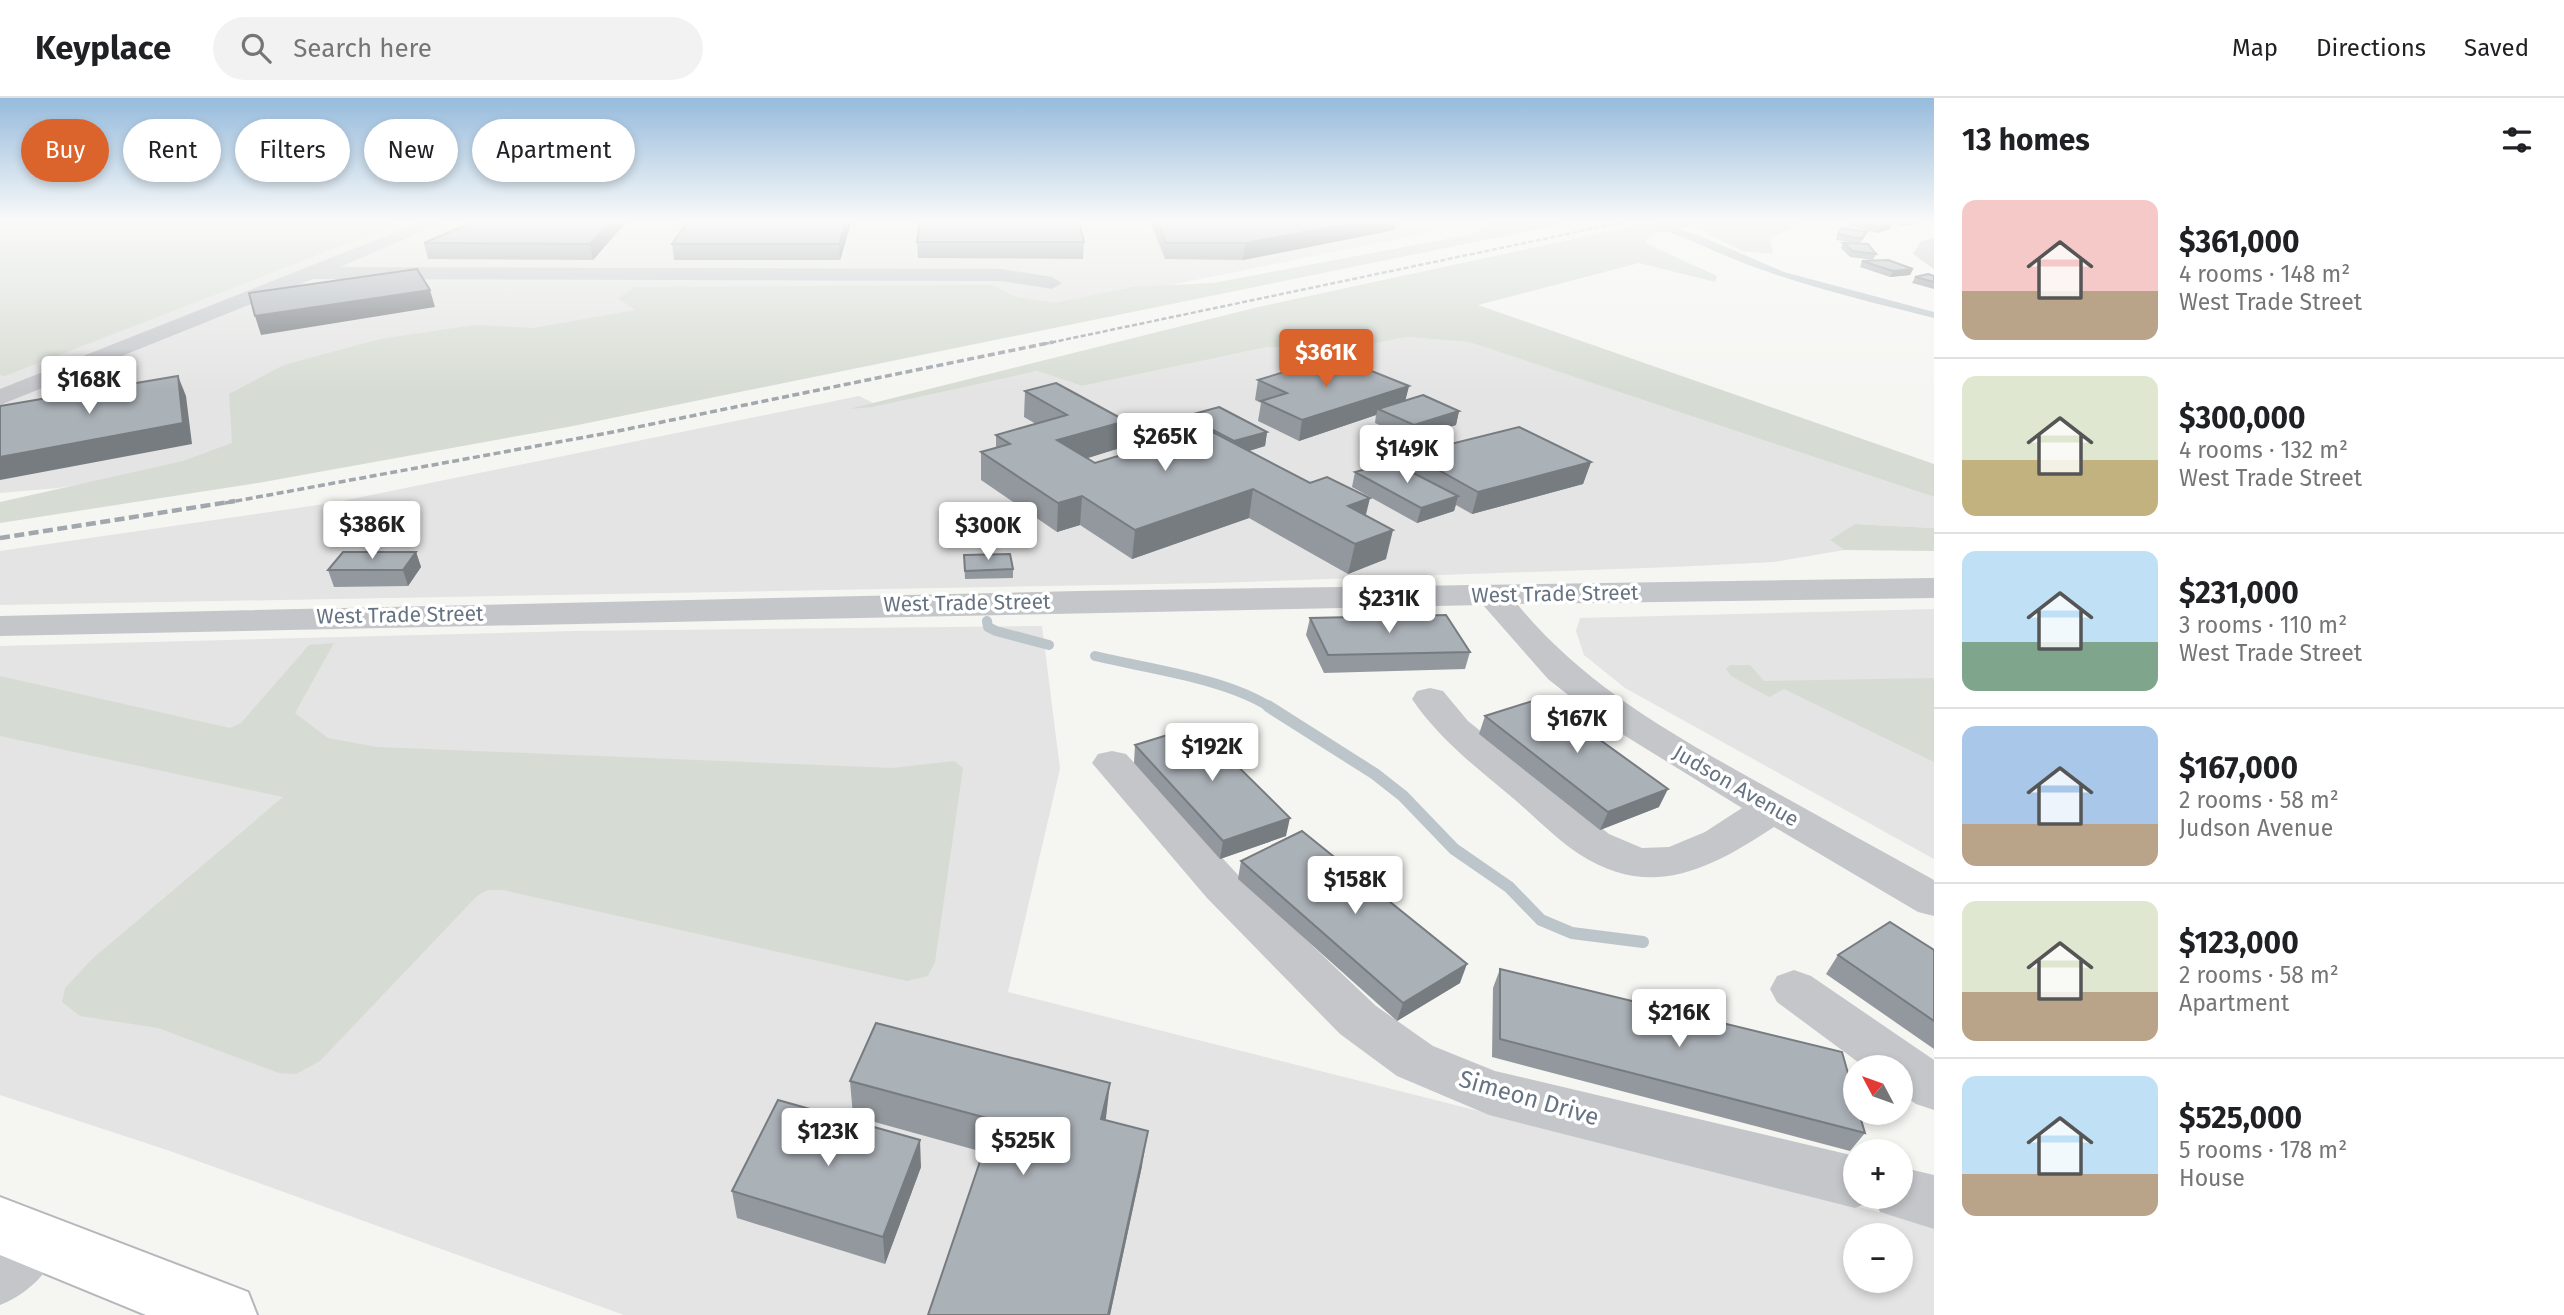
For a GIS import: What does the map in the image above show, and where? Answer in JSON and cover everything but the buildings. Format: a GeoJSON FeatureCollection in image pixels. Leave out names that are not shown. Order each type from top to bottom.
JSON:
{"type":"FeatureCollection","features":[{"type":"Feature","properties":{"kind":"street"},"geometry":{"type":"LineString","coordinates":[[0,398],[298,278]]}},
{"type":"Feature","properties":{"kind":"street"},"geometry":{"type":"LineString","coordinates":[[1019,278],[1052,283]]}},
{"type":"Feature","properties":{"kind":"street","name":"West Trade Street"},"geometry":{"type":"LineString","coordinates":[[0,626],[1058,601],[1934,588]]}},
{"type":"Feature","properties":{"kind":"street","name":"Judson Avenue"},"geometry":{"type":"LineString","coordinates":[[1492,595],[1527,639],[1560,672],[1614,713],[1934,900]]}},
{"type":"Feature","properties":{"kind":"street"},"geometry":{"type":"LineString","coordinates":[[1430,699],[1455,729],[1594,844],[1637,863],[1674,862],[1720,842],[1773,808]]}},
{"type":"Feature","properties":{"kind":"street","name":"Simeon Drive"},"geometry":{"type":"LineString","coordinates":[[1112,763],[1223,887],[1357,1020],[1415,1061],[1489,1092],[1843,1179]]}},
{"type":"Feature","properties":{"kind":"street"},"geometry":{"type":"LineString","coordinates":[[1794,989],[1934,1088]]}},
{"type":"Feature","properties":{"kind":"street"},"geometry":{"type":"LineString","coordinates":[[1913,1197],[1934,1202]]}},
{"type":"Feature","properties":{"kind":"street"},"geometry":{"type":"LineString","coordinates":[[12,1247],[225,1315]]}},
{"type":"Feature","properties":{"kind":"shaded area"},"geometry":{"type":"Polygon","coordinates":[[[0,278],[1206,278],[839,352],[221,461],[58,488],[0,493],[0,278]]]}},
{"type":"Feature","properties":{"kind":"shaded area"},"geometry":{"type":"Polygon","coordinates":[[[0,278],[258,278],[5,376],[0,375],[0,278]]]}},
{"type":"Feature","properties":{"kind":"shaded area"},"geometry":{"type":"Polygon","coordinates":[[[1241,278],[1300,278],[568,427],[258,483],[0,523],[0,502],[183,461],[232,443],[229,394],[284,365],[380,339],[474,325],[533,328],[635,310],[618,298],[635,287],[992,285],[1016,297],[1055,303],[1133,287],[1213,283],[1241,278]]]}},
{"type":"Feature","properties":{"kind":"shaded area"},"geometry":{"type":"Polygon","coordinates":[[[1394,278],[1582,278],[1478,305],[1934,464],[1934,497],[1469,342],[1407,337],[1351,348],[1268,347],[1082,386],[1037,371],[872,407],[849,409],[1258,307],[1394,278]]]}},
{"type":"Feature","properties":{"kind":"shaded area"},"geometry":{"type":"Polygon","coordinates":[[[1698,278],[1716,278],[1715,282],[1698,278]]]}},
{"type":"Feature","properties":{"kind":"shaded area"},"geometry":{"type":"Polygon","coordinates":[[[1785,278],[1806,278],[1934,312],[1934,318],[1785,278]]]}},
{"type":"Feature","properties":{"kind":"shaded area"},"geometry":{"type":"Polygon","coordinates":[[[1407,337],[1469,342],[1934,497],[1934,528],[1855,524],[1831,541],[1844,550],[1774,562],[1673,567],[1213,583],[0,605],[0,551],[332,503],[859,396],[873,403],[855,408],[1037,371],[1082,386],[1268,347],[1351,348],[1407,337]]]}},
{"type":"Feature","properties":{"kind":"shaded area"},"geometry":{"type":"Polygon","coordinates":[[[1855,524],[1934,528],[1934,551],[1844,550],[1830,540],[1855,524]]]}},
{"type":"Feature","properties":{"kind":"shaded area"},"geometry":{"type":"Polygon","coordinates":[[[1934,609],[1934,859],[1625,688],[1584,655],[1576,631],[1580,618],[1934,609]]]}},
{"type":"Feature","properties":{"kind":"shaded area"},"geometry":{"type":"Polygon","coordinates":[[[1042,626],[1060,769],[1008,992],[1843,1203],[1843,1209],[1867,1209],[1934,1226],[1934,1315],[624,1315],[170,1151],[0,1095],[0,646],[574,631],[1042,626]]]}},
{"type":"Feature","properties":{"kind":"shaded area"},"geometry":{"type":"Polygon","coordinates":[[[334,643],[295,713],[328,738],[377,747],[892,768],[954,761],[963,768],[935,962],[928,976],[907,981],[503,890],[488,890],[477,896],[320,1061],[296,1074],[279,1073],[158,1028],[80,1016],[62,1002],[65,988],[92,959],[283,797],[0,736],[0,676],[230,728],[241,723],[309,645],[334,643]]]}},
{"type":"Feature","properties":{"kind":"shaded area"},"geometry":{"type":"Polygon","coordinates":[[[1730,665],[1750,665],[1764,681],[1934,678],[1934,762],[1784,689],[1769,697],[1731,676],[1726,669],[1730,665]]]}},
{"type":"Feature","properties":{"kind":"waterway"},"geometry":{"type":"LineString","coordinates":[[987,621],[988,627],[996,631],[1049,645]]}},
{"type":"Feature","properties":{"kind":"waterway"},"geometry":{"type":"LineString","coordinates":[[1095,656],[1209,682],[1270,707]]}},
{"type":"Feature","properties":{"kind":"waterway"},"geometry":{"type":"LineString","coordinates":[[1268,706],[1375,774],[1403,796],[1454,849],[1509,887],[1541,920],[1572,933],[1643,942]]}},
{"type":"Feature","properties":{"kind":"railway"},"geometry":{"type":"LineString","coordinates":[[1044,344],[1359,278]]}},
{"type":"Feature","properties":{"kind":"railway"},"geometry":{"type":"LineString","coordinates":[[225,503],[613,432],[1053,342]]}},
{"type":"Feature","properties":{"kind":"railway"},"geometry":{"type":"LineString","coordinates":[[0,538],[235,501]]}}]}
